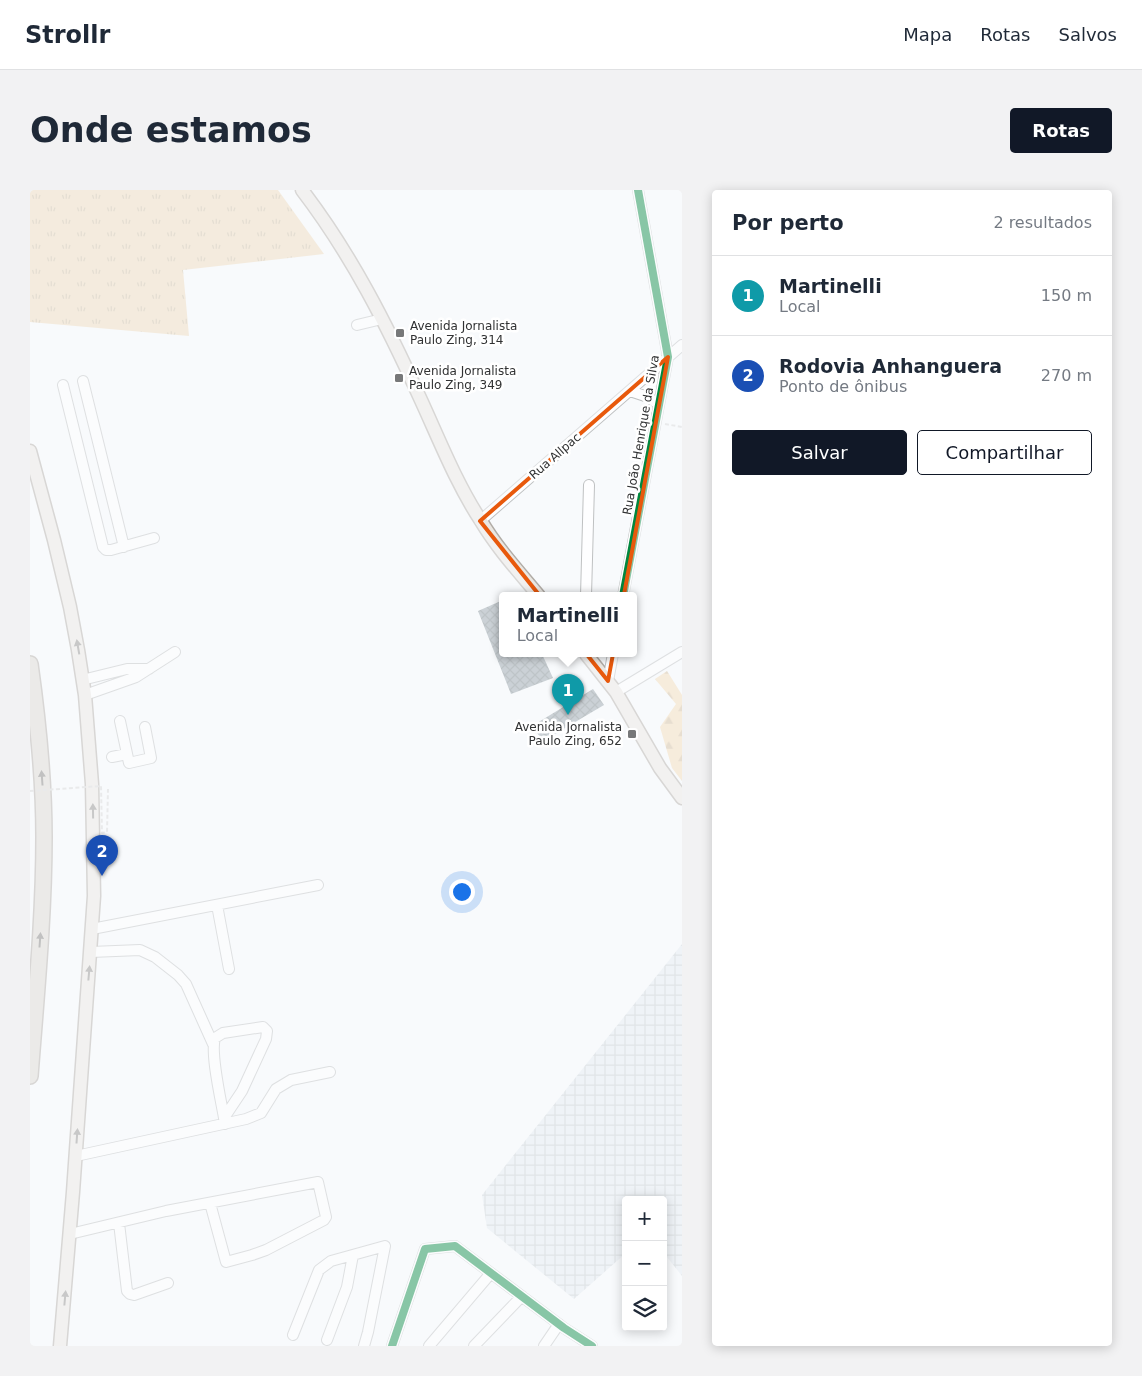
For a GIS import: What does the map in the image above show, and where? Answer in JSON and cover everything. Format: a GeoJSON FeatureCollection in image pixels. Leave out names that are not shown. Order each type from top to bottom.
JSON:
{"type":"FeatureCollection","features":[{"type":"Feature","properties":{"kind":"highway"},"geometry":{"type":"LineString","coordinates":[[30,664],[37,714],[44,836],[44,880],[30,1076]]}},
{"type":"Feature","properties":{"kind":"main road"},"geometry":{"type":"LineString","coordinates":[[302,190],[324,218],[352,262],[382,319],[449,462],[480,521],[503,553],[536,592]]}},
{"type":"Feature","properties":{"kind":"main road"},"geometry":{"type":"LineString","coordinates":[[30,451],[70,607],[85,695],[92,791],[94,869],[91,952],[60,1346]]}},
{"type":"Feature","properties":{"kind":"main road"},"geometry":{"type":"LineString","coordinates":[[588,657],[616,692],[660,768],[682,798]]}},
{"type":"Feature","properties":{"kind":"street","name":"Rua João Henrique da Silva"},"geometry":{"type":"LineString","coordinates":[[625,592],[668,357],[638,190]]}},
{"type":"Feature","properties":{"kind":"street"},"geometry":{"type":"LineString","coordinates":[[357,325],[382,319]]}},
{"type":"Feature","properties":{"kind":"street","name":"Rua Allpac"},"geometry":{"type":"LineString","coordinates":[[480,521],[682,345]]}},
{"type":"Feature","properties":{"kind":"street"},"geometry":{"type":"LineString","coordinates":[[83,381],[124,547]]}},
{"type":"Feature","properties":{"kind":"street"},"geometry":{"type":"LineString","coordinates":[[63,385],[103,547],[109,550],[154,538]]}},
{"type":"Feature","properties":{"kind":"street"},"geometry":{"type":"LineString","coordinates":[[630,391],[648,397],[659,405]]}},
{"type":"Feature","properties":{"kind":"street"},"geometry":{"type":"LineString","coordinates":[[586,592],[589,485]]}},
{"type":"Feature","properties":{"kind":"street"},"geometry":{"type":"LineString","coordinates":[[85,695],[136,678],[175,652]]}},
{"type":"Feature","properties":{"kind":"street"},"geometry":{"type":"LineString","coordinates":[[616,692],[682,652]]}},
{"type":"Feature","properties":{"kind":"street"},"geometry":{"type":"LineString","coordinates":[[608,681],[612,657]]}},
{"type":"Feature","properties":{"kind":"street"},"geometry":{"type":"LineString","coordinates":[[82,680],[127,669],[149,669]]}},
{"type":"Feature","properties":{"kind":"street"},"geometry":{"type":"LineString","coordinates":[[120,721],[129,763],[152,758],[146,727]]}},
{"type":"Feature","properties":{"kind":"street"},"geometry":{"type":"LineString","coordinates":[[112,757],[127,754]]}},
{"type":"Feature","properties":{"kind":"street"},"geometry":{"type":"LineString","coordinates":[[92,929],[318,885]]}},
{"type":"Feature","properties":{"kind":"street"},"geometry":{"type":"LineString","coordinates":[[217,905],[229,969]]}},
{"type":"Feature","properties":{"kind":"street"},"geometry":{"type":"LineString","coordinates":[[91,952],[140,950],[156,957],[186,984],[213,1044],[225,1121]]}},
{"type":"Feature","properties":{"kind":"street"},"geometry":{"type":"LineString","coordinates":[[213,1044],[215,1038],[224,1033],[253,1027],[263,1027],[267,1031],[266,1039],[242,1091],[225,1121]]}},
{"type":"Feature","properties":{"kind":"street"},"geometry":{"type":"LineString","coordinates":[[76,1156],[225,1121],[246,1119],[261,1113],[276,1089],[292,1080],[330,1072]]}},
{"type":"Feature","properties":{"kind":"street"},"geometry":{"type":"LineString","coordinates":[[70,1234],[210,1203],[318,1182],[326,1216],[324,1220],[266,1250],[252,1256],[226,1262],[210,1203]]}},
{"type":"Feature","properties":{"kind":"street"},"geometry":{"type":"LineString","coordinates":[[119,1223],[126,1292],[134,1294],[168,1283]]}},
{"type":"Feature","properties":{"kind":"street"},"geometry":{"type":"LineString","coordinates":[[293,1336],[320,1270],[331,1261],[385,1246],[364,1346]]}},
{"type":"Feature","properties":{"kind":"street"},"geometry":{"type":"LineString","coordinates":[[392,1346],[425,1249],[455,1246],[559,1324],[592,1346]]}},
{"type":"Feature","properties":{"kind":"street"},"geometry":{"type":"LineString","coordinates":[[327,1340],[347,1288],[353,1255]]}},
{"type":"Feature","properties":{"kind":"street"},"geometry":{"type":"LineString","coordinates":[[429,1346],[491,1273]]}},
{"type":"Feature","properties":{"kind":"street"},"geometry":{"type":"LineString","coordinates":[[474,1346],[522,1296]]}},
{"type":"Feature","properties":{"kind":"street"},"geometry":{"type":"LineString","coordinates":[[544,1346],[559,1324]]}},
{"type":"Feature","properties":{"kind":"path"},"geometry":{"type":"LineString","coordinates":[[656,424],[675,424],[682,427]]}},
{"type":"Feature","properties":{"kind":"path"},"geometry":{"type":"LineString","coordinates":[[30,791],[102,786],[102,833],[107,832],[108,789]]}},
{"type":"Feature","properties":{"kind":"highlighted area"},"geometry":{"type":"Polygon","coordinates":[[[668,357],[608,681],[480,521],[668,357]]]}},
{"type":"Feature","properties":{"kind":"shaded area"},"geometry":{"type":"Polygon","coordinates":[[[682,944],[682,1276],[667,1257],[667,1196],[622,1196],[622,1257],[574,1299],[487,1228],[482,1195],[682,944]]]}},
{"type":"Feature","properties":{"kind":"green space"},"geometry":{"type":"Polygon","coordinates":[[[30,190],[278,190],[324,254],[183,270],[189,336],[30,322],[30,190]]]}},
{"type":"Feature","properties":{"kind":"green space"},"geometry":{"type":"Polygon","coordinates":[[[667,671],[682,695],[682,781],[672,768],[660,727],[676,704],[655,679],[667,671]]]}},
{"type":"Feature","properties":{"kind":"building"},"geometry":{"type":"Polygon","coordinates":[[[499,602],[499,657],[543,657],[553,678],[511,694],[478,611],[499,602]]]}},
{"type":"Feature","properties":{"kind":"building"},"geometry":{"type":"Polygon","coordinates":[[[593,689],[604,705],[543,741],[532,726],[593,689]]]}},
{"type":"Feature","properties":{"kind":"cycle path"},"geometry":{"type":"LineString","coordinates":[[624,592],[668,357],[638,190]]}},
{"type":"Feature","properties":{"kind":"cycle path"},"geometry":{"type":"LineString","coordinates":[[392,1346],[425,1249],[455,1246],[564,1328],[592,1346]]}},
{"type":"Feature","properties":{"kind":"place","name":"Avenida Jornalista Paulo Zing, 314"},"geometry":{"type":"Point","coordinates":[400,333]}},
{"type":"Feature","properties":{"kind":"place","name":"Avenida Jornalista Paulo Zing, 349"},"geometry":{"type":"Point","coordinates":[399,378]}},
{"type":"Feature","properties":{"kind":"place","name":"Martinelli"},"geometry":{"type":"Point","coordinates":[568,715]}},
{"type":"Feature","properties":{"kind":"place","name":"Avenida Jornalista Paulo Zing, 652"},"geometry":{"type":"Point","coordinates":[632,734]}},
{"type":"Feature","properties":{"kind":"place","name":"Rodovia Anhanguera"},"geometry":{"type":"Point","coordinates":[102,876]}}]}
